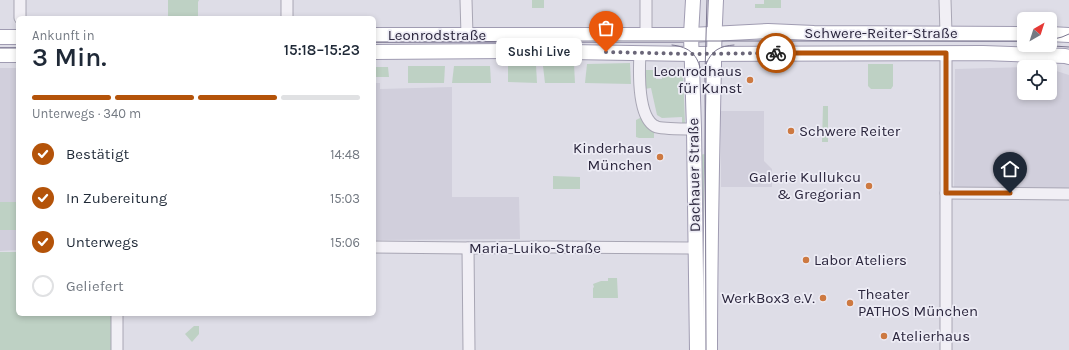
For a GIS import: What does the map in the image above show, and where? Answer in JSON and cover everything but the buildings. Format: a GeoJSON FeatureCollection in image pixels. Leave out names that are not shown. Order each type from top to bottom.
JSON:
{"type":"FeatureCollection","features":[{"type":"Feature","properties":{"kind":"main road","name":"Dachauer Straße"},"geometry":{"type":"LineString","coordinates":[[693,0],[691,54],[694,129],[697,350]]}},
{"type":"Feature","properties":{"kind":"main road","name":"Dachauer Straße"},"geometry":{"type":"LineString","coordinates":[[710,350],[716,0]]}},
{"type":"Feature","properties":{"kind":"main road","name":"Leonrodstraße"},"geometry":{"type":"LineString","coordinates":[[376,35],[691,35],[715,33]]}},
{"type":"Feature","properties":{"kind":"main road","name":"Schwere-Reiter-Straße"},"geometry":{"type":"LineString","coordinates":[[715,33],[1017,34]]}},
{"type":"Feature","properties":{"kind":"main road"},"geometry":{"type":"LineString","coordinates":[[1057,34],[1068,33]]}},
{"type":"Feature","properties":{"kind":"main road"},"geometry":{"type":"LineString","coordinates":[[0,37],[16,37]]}},
{"type":"Feature","properties":{"kind":"main road","name":"Leonrodstraße"},"geometry":{"type":"LineString","coordinates":[[376,52],[497,51],[691,54],[714,53]]}},
{"type":"Feature","properties":{"kind":"main road","name":"Schwere-Reiter-Straße"},"geometry":{"type":"LineString","coordinates":[[714,53],[983,53],[1069,57]]}},
{"type":"Feature","properties":{"kind":"main road"},"geometry":{"type":"LineString","coordinates":[[0,55],[16,55]]}},
{"type":"Feature","properties":{"kind":"street"},"geometry":{"type":"LineString","coordinates":[[20,0],[20,16]]}},
{"type":"Feature","properties":{"kind":"street"},"geometry":{"type":"LineString","coordinates":[[287,0],[287,16]]}},
{"type":"Feature","properties":{"kind":"street"},"geometry":{"type":"LineString","coordinates":[[466,0],[467,35]]}},
{"type":"Feature","properties":{"kind":"street"},"geometry":{"type":"LineString","coordinates":[[646,0],[646,35]]}},
{"type":"Feature","properties":{"kind":"street"},"geometry":{"type":"LineString","coordinates":[[945,0],[946,33]]}},
{"type":"Feature","properties":{"kind":"street"},"geometry":{"type":"LineString","coordinates":[[640,53],[640,86],[646,116],[650,123],[658,127],[694,129]]}},
{"type":"Feature","properties":{"kind":"street"},"geometry":{"type":"LineString","coordinates":[[946,53],[946,350]]}},
{"type":"Feature","properties":{"kind":"street"},"geometry":{"type":"LineString","coordinates":[[946,193],[1069,194]]}},
{"type":"Feature","properties":{"kind":"street","name":"Maria-Luiko-Straße"},"geometry":{"type":"LineString","coordinates":[[376,247],[695,247]]}},
{"type":"Feature","properties":{"kind":"street"},"geometry":{"type":"LineString","coordinates":[[468,248],[469,350]]}},
{"type":"Feature","properties":{"kind":"street"},"geometry":{"type":"LineString","coordinates":[[117,316],[117,350]]}},
{"type":"Feature","properties":{"kind":"shaded area"},"geometry":{"type":"Polygon","coordinates":[[[1017,67],[1017,100],[1057,100],[1057,71],[1069,75],[1069,197],[954,198],[955,69],[1017,67]]]}},
{"type":"Feature","properties":{"kind":"shaded area"},"geometry":{"type":"Polygon","coordinates":[[[0,68],[16,68],[16,250],[0,251],[0,68]]]}},
{"type":"Feature","properties":{"kind":"shaded area"},"geometry":{"type":"Polygon","coordinates":[[[376,83],[380,83],[380,89],[452,87],[452,197],[519,197],[520,239],[376,240],[376,83]]]}},
{"type":"Feature","properties":{"kind":"shaded area"},"geometry":{"type":"Polygon","coordinates":[[[721,111],[764,111],[764,161],[772,169],[772,187],[721,187],[721,111]]]}},
{"type":"Feature","properties":{"kind":"green space"},"geometry":{"type":"Polygon","coordinates":[[[168,0],[199,0],[198,16],[168,16],[168,0]]]}},
{"type":"Feature","properties":{"kind":"green space"},"geometry":{"type":"Polygon","coordinates":[[[532,0],[544,0],[544,8],[532,8],[532,0]]]}},
{"type":"Feature","properties":{"kind":"green space"},"geometry":{"type":"Polygon","coordinates":[[[764,0],[781,0],[781,8],[755,8],[755,4],[764,4],[764,0]]]}},
{"type":"Feature","properties":{"kind":"green space"},"geometry":{"type":"Polygon","coordinates":[[[630,63],[631,84],[585,83],[587,64],[630,63]]]}},
{"type":"Feature","properties":{"kind":"green space"},"geometry":{"type":"Polygon","coordinates":[[[574,64],[575,83],[545,83],[543,66],[574,64]]]}},
{"type":"Feature","properties":{"kind":"green space"},"geometry":{"type":"Polygon","coordinates":[[[868,64],[893,64],[893,86],[891,89],[871,89],[868,86],[868,64]]]}},
{"type":"Feature","properties":{"kind":"green space"},"geometry":{"type":"Polygon","coordinates":[[[508,65],[536,65],[537,83],[508,82],[508,65]]]}},
{"type":"Feature","properties":{"kind":"green space"},"geometry":{"type":"Polygon","coordinates":[[[408,66],[445,66],[444,83],[408,83],[408,66]]]}},
{"type":"Feature","properties":{"kind":"green space"},"geometry":{"type":"Polygon","coordinates":[[[454,66],[490,66],[491,83],[452,83],[454,66]]]}},
{"type":"Feature","properties":{"kind":"green space"},"geometry":{"type":"Polygon","coordinates":[[[376,67],[388,67],[389,77],[376,77],[376,67]]]}},
{"type":"Feature","properties":{"kind":"green space"},"geometry":{"type":"Polygon","coordinates":[[[662,68],[679,68],[683,72],[685,124],[682,124],[682,117],[662,118],[657,115],[651,88],[644,89],[643,70],[655,70],[656,79],[662,79],[662,68]]]}},
{"type":"Feature","properties":{"kind":"green space"},"geometry":{"type":"Polygon","coordinates":[[[707,69],[707,350],[700,350],[699,155],[705,154],[707,69]]]}},
{"type":"Feature","properties":{"kind":"green space"},"geometry":{"type":"Polygon","coordinates":[[[823,106],[828,106],[828,142],[822,142],[823,106]]]}},
{"type":"Feature","properties":{"kind":"green space"},"geometry":{"type":"Polygon","coordinates":[[[643,118],[654,131],[654,138],[636,137],[636,120],[643,118]]]}},
{"type":"Feature","properties":{"kind":"green space"},"geometry":{"type":"Polygon","coordinates":[[[553,176],[580,177],[580,189],[553,189],[553,176]]]}},
{"type":"Feature","properties":{"kind":"green space"},"geometry":{"type":"Polygon","coordinates":[[[0,202],[16,202],[16,230],[0,230],[0,202]]]}},
{"type":"Feature","properties":{"kind":"green space"},"geometry":{"type":"Polygon","coordinates":[[[0,252],[16,252],[16,316],[112,316],[113,350],[0,350],[0,252]]]}},
{"type":"Feature","properties":{"kind":"green space"},"geometry":{"type":"Polygon","coordinates":[[[608,278],[617,278],[618,298],[593,298],[593,284],[601,281],[608,281],[608,278]]]}},
{"type":"Feature","properties":{"kind":"green space"},"geometry":{"type":"Polygon","coordinates":[[[194,326],[199,326],[199,334],[192,342],[185,334],[194,326]]]}},
{"type":"Feature","properties":{"kind":"tram line"},"geometry":{"type":"LineString","coordinates":[[706,350],[705,74],[707,0]]}},
{"type":"Feature","properties":{"kind":"tram line"},"geometry":{"type":"LineString","coordinates":[[1057,38],[1069,34]]}},
{"type":"Feature","properties":{"kind":"tram line"},"geometry":{"type":"LineString","coordinates":[[376,42],[1017,41]]}},
{"type":"Feature","properties":{"kind":"tram line"},"geometry":{"type":"LineString","coordinates":[[672,45],[684,48],[692,53],[698,61],[701,72]]}},
{"type":"Feature","properties":{"kind":"tram line"},"geometry":{"type":"LineString","coordinates":[[706,64],[714,52],[725,46],[734,45]]}},
{"type":"Feature","properties":{"kind":"tram line"},"geometry":{"type":"LineString","coordinates":[[1057,46],[1069,47]]}},
{"type":"Feature","properties":{"kind":"tram line"},"geometry":{"type":"LineString","coordinates":[[0,48],[16,48]]}},
{"type":"Feature","properties":{"kind":"way so far"},"geometry":{"type":"LineString","coordinates":[[606,52],[691,54],[776,53]]}},
{"type":"Feature","properties":{"kind":"place","name":"Sushi Live"},"geometry":{"type":"Point","coordinates":[606,52]}},
{"type":"Feature","properties":{"kind":"place","name":"Leonrodhaus für Kunst"},"geometry":{"type":"Point","coordinates":[750,80]}},
{"type":"Feature","properties":{"kind":"place","name":"Schwere Reiter"},"geometry":{"type":"Point","coordinates":[791,131]}},
{"type":"Feature","properties":{"kind":"place","name":"Kinderhaus München"},"geometry":{"type":"Point","coordinates":[660,157]}},
{"type":"Feature","properties":{"kind":"place","name":"Galerie Kullukcu & Gregorian"},"geometry":{"type":"Point","coordinates":[869,186]}},
{"type":"Feature","properties":{"kind":"place","name":"Labor Ateliers"},"geometry":{"type":"Point","coordinates":[806,260]}},
{"type":"Feature","properties":{"kind":"place","name":"WerkBox3 e.V."},"geometry":{"type":"Point","coordinates":[823,298]}},
{"type":"Feature","properties":{"kind":"place","name":"Theater PATHOS München"},"geometry":{"type":"Point","coordinates":[850,303]}},
{"type":"Feature","properties":{"kind":"place","name":"Atelierhaus"},"geometry":{"type":"Point","coordinates":[884,336]}},
{"type":"Feature","properties":{"kind":"route"},"geometry":{"type":"LineString","coordinates":[[776,53],[946,53],[946,193],[1010,193]]}}]}
